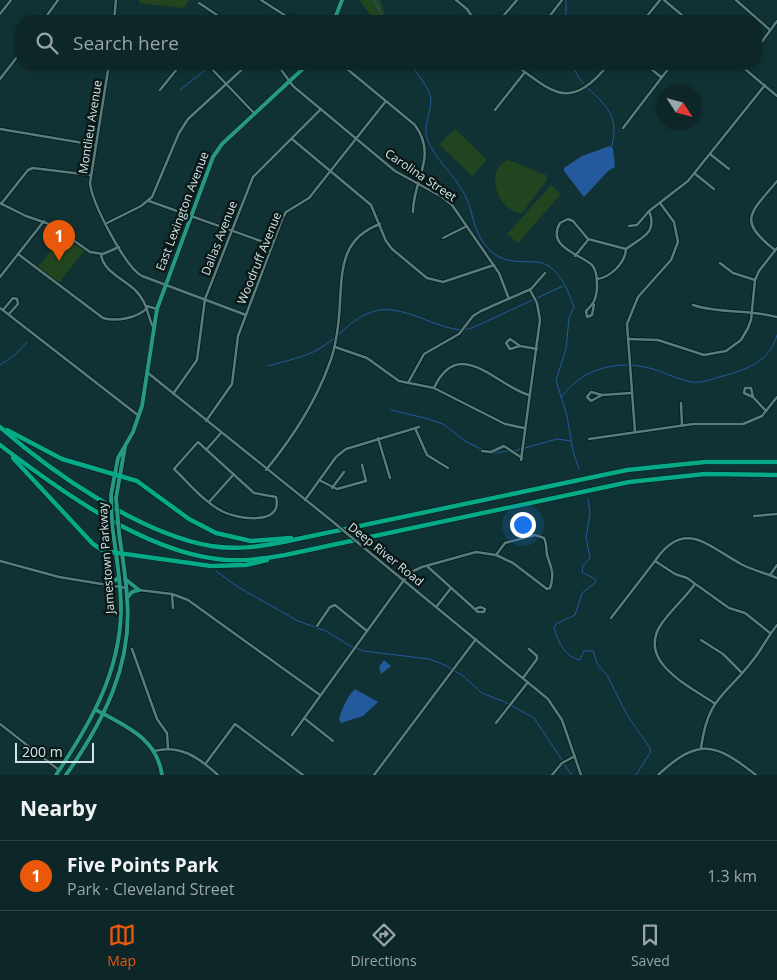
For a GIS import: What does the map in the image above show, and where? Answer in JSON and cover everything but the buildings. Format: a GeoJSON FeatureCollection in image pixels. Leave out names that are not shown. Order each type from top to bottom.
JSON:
{"type":"FeatureCollection","features":[{"type":"Feature","properties":{"kind":"highway"},"geometry":{"type":"LineString","coordinates":[[0,426],[55,456],[82,466],[114,472],[142,484],[202,527],[230,538],[259,541],[317,535]]}},
{"type":"Feature","properties":{"kind":"highway"},"geometry":{"type":"LineString","coordinates":[[0,426],[39,459],[87,491],[136,518],[183,539],[210,546],[237,548],[264,546],[627,470],[705,462],[777,462]]}},
{"type":"Feature","properties":{"kind":"highway"},"geometry":{"type":"LineString","coordinates":[[0,445],[36,480],[96,546],[122,554],[223,566],[253,564],[285,555],[629,482],[705,474],[777,475]]}},
{"type":"Feature","properties":{"kind":"highway"},"geometry":{"type":"LineString","coordinates":[[0,445],[80,501],[131,529],[170,547],[198,556],[227,560],[285,555]]}},
{"type":"Feature","properties":{"kind":"main road"},"geometry":{"type":"LineString","coordinates":[[336,15],[340,1]]}},
{"type":"Feature","properties":{"kind":"main road","name":"East Lexington Avenue"},"geometry":{"type":"LineString","coordinates":[[147,373],[157,309],[216,151],[302,70]]}},
{"type":"Feature","properties":{"kind":"main road","name":"Jamestown Parkway"},"geometry":{"type":"LineString","coordinates":[[56,775],[96,710],[115,656],[120,617],[120,588],[111,495],[114,472],[121,451],[125,447],[139,416],[147,373]]}},
{"type":"Feature","properties":{"kind":"main road","name":"Jamestown Parkway"},"geometry":{"type":"LineString","coordinates":[[66,775],[104,714],[116,685],[123,658],[127,627],[127,598],[116,498],[126,453],[125,447]]}},
{"type":"Feature","properties":{"kind":"main road"},"geometry":{"type":"LineString","coordinates":[[109,586],[119,576]]}},
{"type":"Feature","properties":{"kind":"main road"},"geometry":{"type":"LineString","coordinates":[[125,579],[138,590]]}},
{"type":"Feature","properties":{"kind":"main road"},"geometry":{"type":"LineString","coordinates":[[127,598],[133,591],[138,590]]}},
{"type":"Feature","properties":{"kind":"main road"},"geometry":{"type":"LineString","coordinates":[[96,710],[141,736],[154,751],[162,775]]}},
{"type":"Feature","properties":{"kind":"street"},"geometry":{"type":"LineString","coordinates":[[0,14],[11,0]]}},
{"type":"Feature","properties":{"kind":"street"},"geometry":{"type":"LineString","coordinates":[[47,15],[58,0]]}},
{"type":"Feature","properties":{"kind":"street"},"geometry":{"type":"LineString","coordinates":[[114,15],[115,0]]}},
{"type":"Feature","properties":{"kind":"street"},"geometry":{"type":"LineString","coordinates":[[261,0],[284,15]]}},
{"type":"Feature","properties":{"kind":"street"},"geometry":{"type":"LineString","coordinates":[[456,0],[471,15]]}},
{"type":"Feature","properties":{"kind":"street"},"geometry":{"type":"LineString","coordinates":[[504,15],[517,0]]}},
{"type":"Feature","properties":{"kind":"street"},"geometry":{"type":"LineString","coordinates":[[551,15],[562,0]]}},
{"type":"Feature","properties":{"kind":"street"},"geometry":{"type":"LineString","coordinates":[[648,15],[660,0]]}},
{"type":"Feature","properties":{"kind":"street"},"geometry":{"type":"LineString","coordinates":[[664,0],[682,15]]}},
{"type":"Feature","properties":{"kind":"street"},"geometry":{"type":"LineString","coordinates":[[736,0],[753,15]]}},
{"type":"Feature","properties":{"kind":"street"},"geometry":{"type":"LineString","coordinates":[[199,3],[217,15]]}},
{"type":"Feature","properties":{"kind":"street"},"geometry":{"type":"LineString","coordinates":[[762,41],[777,20]]}},
{"type":"Feature","properties":{"kind":"street"},"geometry":{"type":"LineString","coordinates":[[762,23],[770,30]]}},
{"type":"Feature","properties":{"kind":"street"},"geometry":{"type":"LineString","coordinates":[[0,78],[15,59]]}},
{"type":"Feature","properties":{"kind":"street","name":"Montlieu Avenue"},"geometry":{"type":"LineString","coordinates":[[108,70],[90,175],[91,190],[120,247],[136,272],[246,315]]}},
{"type":"Feature","properties":{"kind":"street"},"geometry":{"type":"LineString","coordinates":[[160,90],[176,70]]}},
{"type":"Feature","properties":{"kind":"street"},"geometry":{"type":"LineString","coordinates":[[213,70],[254,114]]}},
{"type":"Feature","properties":{"kind":"street"},"geometry":{"type":"LineString","coordinates":[[107,223],[148,201],[157,190],[184,125],[204,102],[241,70]]}},
{"type":"Feature","properties":{"kind":"street","name":"Carolina Street"},"geometry":{"type":"LineString","coordinates":[[281,70],[289,82],[395,171],[452,205],[499,273],[509,300]]}},
{"type":"Feature","properties":{"kind":"street"},"geometry":{"type":"LineString","coordinates":[[348,70],[415,126],[421,134],[424,148],[424,170],[414,192],[413,212]]}},
{"type":"Feature","properties":{"kind":"street"},"geometry":{"type":"LineString","coordinates":[[522,70],[547,89],[559,93],[571,93],[590,85],[604,70]]}},
{"type":"Feature","properties":{"kind":"street"},"geometry":{"type":"LineString","coordinates":[[652,70],[661,78]]}},
{"type":"Feature","properties":{"kind":"street"},"geometry":{"type":"LineString","coordinates":[[623,128],[667,70]]}},
{"type":"Feature","properties":{"kind":"street"},"geometry":{"type":"LineString","coordinates":[[747,70],[777,96]]}},
{"type":"Feature","properties":{"kind":"street"},"geometry":{"type":"LineString","coordinates":[[495,110],[525,72]]}},
{"type":"Feature","properties":{"kind":"street"},"geometry":{"type":"LineString","coordinates":[[629,226],[638,225],[649,212],[678,191],[765,85]]}},
{"type":"Feature","properties":{"kind":"street","name":"Woodruff Avenue"},"geometry":{"type":"LineString","coordinates":[[206,421],[232,384],[238,336],[286,212],[309,198],[386,101]]}},
{"type":"Feature","properties":{"kind":"street","name":"Dallas Avenue"},"geometry":{"type":"LineString","coordinates":[[173,394],[197,360],[205,299],[255,174],[321,109]]}},
{"type":"Feature","properties":{"kind":"street"},"geometry":{"type":"LineString","coordinates":[[0,129],[95,146]]}},
{"type":"Feature","properties":{"kind":"street"},"geometry":{"type":"LineString","coordinates":[[292,139],[372,205],[386,241],[392,249],[433,281],[443,282],[494,265]]}},
{"type":"Feature","properties":{"kind":"street"},"geometry":{"type":"LineString","coordinates":[[710,154],[729,169]]}},
{"type":"Feature","properties":{"kind":"street"},"geometry":{"type":"LineString","coordinates":[[90,175],[33,168],[28,170],[1,204],[26,216],[44,221],[86,250],[101,254],[120,247]]}},
{"type":"Feature","properties":{"kind":"street"},"geometry":{"type":"LineString","coordinates":[[694,173],[714,189]]}},
{"type":"Feature","properties":{"kind":"street"},"geometry":{"type":"LineString","coordinates":[[628,339],[658,340],[700,354],[717,354],[726,351],[741,340],[748,328],[752,313],[755,280],[759,271],[776,249],[757,236],[751,219],[753,212],[777,181]]}},
{"type":"Feature","properties":{"kind":"street"},"geometry":{"type":"LineString","coordinates":[[148,201],[272,245]]}},
{"type":"Feature","properties":{"kind":"street"},"geometry":{"type":"LineString","coordinates":[[635,432],[627,324],[634,303],[647,284],[672,260],[678,247],[676,226],[660,203]]}},
{"type":"Feature","properties":{"kind":"street"},"geometry":{"type":"LineString","coordinates":[[597,279],[605,277],[613,271],[624,256],[626,248],[651,230],[653,224],[649,212]]}},
{"type":"Feature","properties":{"kind":"street"},"geometry":{"type":"LineString","coordinates":[[594,305],[586,312],[587,317],[592,316],[594,305],[597,279],[592,265],[575,256],[560,242],[557,229],[560,222],[568,219],[573,221],[588,240],[626,248]]}},
{"type":"Feature","properties":{"kind":"street"},"geometry":{"type":"LineString","coordinates":[[0,277],[44,221]]}},
{"type":"Feature","properties":{"kind":"street"},"geometry":{"type":"LineString","coordinates":[[266,470],[306,415],[323,381],[334,347],[340,301],[340,278],[344,261],[363,233],[380,224]]}},
{"type":"Feature","properties":{"kind":"street"},"geometry":{"type":"LineString","coordinates":[[443,238],[467,226]]}},
{"type":"Feature","properties":{"kind":"street"},"geometry":{"type":"LineString","coordinates":[[575,256],[588,240]]}},
{"type":"Feature","properties":{"kind":"street"},"geometry":{"type":"LineString","coordinates":[[18,254],[103,318],[116,320],[142,312],[147,307]]}},
{"type":"Feature","properties":{"kind":"street"},"geometry":{"type":"LineString","coordinates":[[101,254],[103,265],[136,291],[147,307],[153,327]]}},
{"type":"Feature","properties":{"kind":"street"},"geometry":{"type":"LineString","coordinates":[[720,263],[742,277],[755,280]]}},
{"type":"Feature","properties":{"kind":"street"},"geometry":{"type":"LineString","coordinates":[[408,383],[424,354],[459,334],[473,316],[481,311],[530,290],[545,273]]}},
{"type":"Feature","properties":{"kind":"street"},"geometry":{"type":"LineString","coordinates":[[482,452],[491,452],[504,446],[521,459],[537,349],[540,310],[530,290]]}},
{"type":"Feature","properties":{"kind":"street"},"geometry":{"type":"LineString","coordinates":[[9,315],[18,304],[17,299],[13,298],[1,309],[139,416]]}},
{"type":"Feature","properties":{"kind":"street"},"geometry":{"type":"LineString","coordinates":[[693,305],[707,310],[777,317]]}},
{"type":"Feature","properties":{"kind":"street"},"geometry":{"type":"LineString","coordinates":[[147,307],[157,309]]}},
{"type":"Feature","properties":{"kind":"street"},"geometry":{"type":"LineString","coordinates":[[142,312],[149,316]]}},
{"type":"Feature","properties":{"kind":"street"},"geometry":{"type":"LineString","coordinates":[[520,346],[510,349],[506,343],[510,340],[520,346],[537,349]]}},
{"type":"Feature","properties":{"kind":"street"},"geometry":{"type":"LineString","coordinates":[[334,347],[359,354],[392,377],[408,383],[434,388],[505,424],[524,428]]}},
{"type":"Feature","properties":{"kind":"street"},"geometry":{"type":"LineString","coordinates":[[434,388],[438,379],[447,371],[457,366],[473,365],[484,369],[516,392],[529,395]]}},
{"type":"Feature","properties":{"kind":"street","name":"Deep River Road"},"geometry":{"type":"LineString","coordinates":[[147,373],[404,579],[544,695],[557,711],[581,775]]}},
{"type":"Feature","properties":{"kind":"street"},"geometry":{"type":"LineString","coordinates":[[753,397],[743,393],[745,388],[750,388],[753,397],[766,411]]}},
{"type":"Feature","properties":{"kind":"street"},"geometry":{"type":"LineString","coordinates":[[602,396],[591,392],[587,397],[591,401],[602,396],[631,393]]}},
{"type":"Feature","properties":{"kind":"street"},"geometry":{"type":"LineString","coordinates":[[589,439],[682,425],[714,422],[743,424],[757,419],[777,397]]}},
{"type":"Feature","properties":{"kind":"street"},"geometry":{"type":"LineString","coordinates":[[681,403],[682,425]]}},
{"type":"Feature","properties":{"kind":"street"},"geometry":{"type":"LineString","coordinates":[[305,500],[343,450],[419,427]]}},
{"type":"Feature","properties":{"kind":"street"},"geometry":{"type":"LineString","coordinates":[[415,428],[427,455],[448,468]]}},
{"type":"Feature","properties":{"kind":"street"},"geometry":{"type":"LineString","coordinates":[[206,450],[221,433]]}},
{"type":"Feature","properties":{"kind":"street"},"geometry":{"type":"LineString","coordinates":[[378,438],[390,478]]}},
{"type":"Feature","properties":{"kind":"street"},"geometry":{"type":"LineString","coordinates":[[198,442],[206,450],[254,493],[276,497],[277,504],[272,514],[265,518],[238,515],[219,510],[174,469],[198,442]]}},
{"type":"Feature","properties":{"kind":"street"},"geometry":{"type":"LineString","coordinates":[[319,480],[337,489],[366,481],[362,466]]}},
{"type":"Feature","properties":{"kind":"street"},"geometry":{"type":"LineString","coordinates":[[332,488],[344,472]]}},
{"type":"Feature","properties":{"kind":"street"},"geometry":{"type":"LineString","coordinates":[[209,502],[234,474]]}},
{"type":"Feature","properties":{"kind":"street"},"geometry":{"type":"LineString","coordinates":[[754,516],[777,514]]}},
{"type":"Feature","properties":{"kind":"street"},"geometry":{"type":"LineString","coordinates":[[292,735],[404,579],[412,572],[476,552],[496,555],[513,563],[544,589],[550,588],[554,573],[546,552],[546,542],[542,536],[535,535],[504,543],[496,555]]}},
{"type":"Feature","properties":{"kind":"street"},"geometry":{"type":"LineString","coordinates":[[611,618],[655,561],[671,543],[680,539],[700,539],[741,564],[777,578]]}},
{"type":"Feature","properties":{"kind":"street"},"geometry":{"type":"LineString","coordinates":[[0,561],[59,577],[126,588]]}},
{"type":"Feature","properties":{"kind":"street"},"geometry":{"type":"LineString","coordinates":[[655,561],[695,584],[729,608],[745,613],[770,633]]}},
{"type":"Feature","properties":{"kind":"street"},"geometry":{"type":"LineString","coordinates":[[770,575],[777,565]]}},
{"type":"Feature","properties":{"kind":"street"},"geometry":{"type":"LineString","coordinates":[[428,566],[451,588],[477,608]]}},
{"type":"Feature","properties":{"kind":"street"},"geometry":{"type":"LineString","coordinates":[[695,584],[659,627],[656,638],[656,650],[660,662],[668,672],[714,703]]}},
{"type":"Feature","properties":{"kind":"street"},"geometry":{"type":"LineString","coordinates":[[437,606],[451,588]]}},
{"type":"Feature","properties":{"kind":"street"},"geometry":{"type":"LineString","coordinates":[[138,590],[172,594],[192,603],[320,695]]}},
{"type":"Feature","properties":{"kind":"street"},"geometry":{"type":"LineString","coordinates":[[172,594],[173,608]]}},
{"type":"Feature","properties":{"kind":"street"},"geometry":{"type":"LineString","coordinates":[[317,626],[330,608],[335,605],[367,631]]}},
{"type":"Feature","properties":{"kind":"street"},"geometry":{"type":"LineString","coordinates":[[701,748],[706,722],[714,703],[752,661],[777,625]]}},
{"type":"Feature","properties":{"kind":"street"},"geometry":{"type":"LineString","coordinates":[[374,775],[476,639]]}},
{"type":"Feature","properties":{"kind":"street"},"geometry":{"type":"LineString","coordinates":[[701,640],[723,654],[742,673]]}},
{"type":"Feature","properties":{"kind":"street"},"geometry":{"type":"LineString","coordinates":[[132,649],[156,717],[168,738],[168,748]]}},
{"type":"Feature","properties":{"kind":"street"},"geometry":{"type":"LineString","coordinates":[[523,678],[537,659],[537,656],[529,649]]}},
{"type":"Feature","properties":{"kind":"street"},"geometry":{"type":"LineString","coordinates":[[496,723],[528,682]]}},
{"type":"Feature","properties":{"kind":"street"},"geometry":{"type":"LineString","coordinates":[[304,718],[333,741]]}},
{"type":"Feature","properties":{"kind":"street"},"geometry":{"type":"LineString","coordinates":[[0,724],[59,770]]}},
{"type":"Feature","properties":{"kind":"street"},"geometry":{"type":"LineString","coordinates":[[206,763],[235,724],[303,775]]}},
{"type":"Feature","properties":{"kind":"street"},"geometry":{"type":"LineString","coordinates":[[154,751],[168,748],[194,755],[206,763],[218,775]]}},
{"type":"Feature","properties":{"kind":"street"},"geometry":{"type":"LineString","coordinates":[[658,775],[682,756],[701,748],[715,749],[728,754],[756,775]]}},
{"type":"Feature","properties":{"kind":"street"},"geometry":{"type":"LineString","coordinates":[[552,775],[562,763],[575,756]]}},
{"type":"Feature","properties":{"kind":"green space"},"geometry":{"type":"Polygon","coordinates":[[[139,0],[189,0],[184,8],[139,3],[139,0]]]}},
{"type":"Feature","properties":{"kind":"green space"},"geometry":{"type":"Polygon","coordinates":[[[359,0],[380,0],[385,15],[371,15],[359,0]]]}},
{"type":"Feature","properties":{"kind":"green space"},"geometry":{"type":"Polygon","coordinates":[[[455,129],[487,160],[472,176],[439,144],[455,129]]]}},
{"type":"Feature","properties":{"kind":"green space"},"geometry":{"type":"Polygon","coordinates":[[[508,160],[546,175],[547,180],[522,213],[513,211],[506,206],[500,199],[497,190],[496,172],[500,165],[508,160]]]}},
{"type":"Feature","properties":{"kind":"green space"},"geometry":{"type":"Polygon","coordinates":[[[551,185],[561,194],[518,243],[507,234],[551,185]]]}},
{"type":"Feature","properties":{"kind":"green space"},"geometry":{"type":"Polygon","coordinates":[[[64,235],[84,251],[57,285],[37,268],[64,235]]]}},
{"type":"Feature","properties":{"kind":"water"},"geometry":{"type":"Polygon","coordinates":[[[610,146],[613,148],[615,167],[608,171],[584,197],[564,171],[564,168],[582,156],[610,146]]]}},
{"type":"Feature","properties":{"kind":"water"},"geometry":{"type":"Polygon","coordinates":[[[384,660],[391,666],[381,674],[379,667],[384,660]]]}},
{"type":"Feature","properties":{"kind":"water"},"geometry":{"type":"Polygon","coordinates":[[[355,689],[378,702],[363,716],[341,723],[339,719],[343,707],[355,689]]]}},
{"type":"Feature","properties":{"kind":"waterway"},"geometry":{"type":"LineString","coordinates":[[374,0],[382,15]]}},
{"type":"Feature","properties":{"kind":"waterway"},"geometry":{"type":"LineString","coordinates":[[566,0],[566,15]]}},
{"type":"Feature","properties":{"kind":"waterway"},"geometry":{"type":"LineString","coordinates":[[180,90],[205,70]]}},
{"type":"Feature","properties":{"kind":"waterway"},"geometry":{"type":"LineString","coordinates":[[415,70],[426,86],[431,100],[426,128],[430,146],[465,195],[478,233],[485,245],[497,256],[515,261],[537,262],[551,267],[569,293],[574,307],[569,318],[566,349],[556,380],[567,416],[573,451],[579,469]]}},
{"type":"Feature","properties":{"kind":"waterway"},"geometry":{"type":"LineString","coordinates":[[575,70],[584,84],[607,108],[612,118],[614,130],[612,146]]}},
{"type":"Feature","properties":{"kind":"waterway"},"geometry":{"type":"LineString","coordinates":[[268,366],[300,357],[319,349],[362,316],[371,312],[380,310],[404,312],[462,330],[472,328],[563,286]]}},
{"type":"Feature","properties":{"kind":"waterway"},"geometry":{"type":"LineString","coordinates":[[561,398],[579,379],[602,368],[614,366],[640,366],[692,382],[706,381],[728,375],[762,359],[768,353],[777,335]]}},
{"type":"Feature","properties":{"kind":"waterway"},"geometry":{"type":"LineString","coordinates":[[0,365],[16,354],[27,342]]}},
{"type":"Feature","properties":{"kind":"waterway"},"geometry":{"type":"LineString","coordinates":[[391,410],[443,424],[465,441],[483,450]]}},
{"type":"Feature","properties":{"kind":"waterway"},"geometry":{"type":"LineString","coordinates":[[514,451],[557,439],[571,441]]}},
{"type":"Feature","properties":{"kind":"waterway"},"geometry":{"type":"LineString","coordinates":[[492,453],[510,451]]}},
{"type":"Feature","properties":{"kind":"waterway"},"geometry":{"type":"LineString","coordinates":[[588,499],[590,514],[586,537],[590,558],[583,566],[582,572],[595,579],[596,582],[582,593],[575,615],[556,624],[554,628],[560,643],[570,656],[580,660],[584,651],[593,651],[598,665],[607,675],[627,715],[650,748],[650,753],[636,775]]}},
{"type":"Feature","properties":{"kind":"waterway"},"geometry":{"type":"LineString","coordinates":[[216,571],[238,587],[298,621],[326,631],[350,646],[364,651],[429,659],[445,665],[463,676],[482,693],[507,703],[534,718],[562,760]]}},
{"type":"Feature","properties":{"kind":"waterway"},"geometry":{"type":"LineString","coordinates":[[564,764],[572,775]]}},
{"type":"Feature","properties":{"kind":"place","name":"Five Points Park"},"geometry":{"type":"Point","coordinates":[59,261]}}]}
